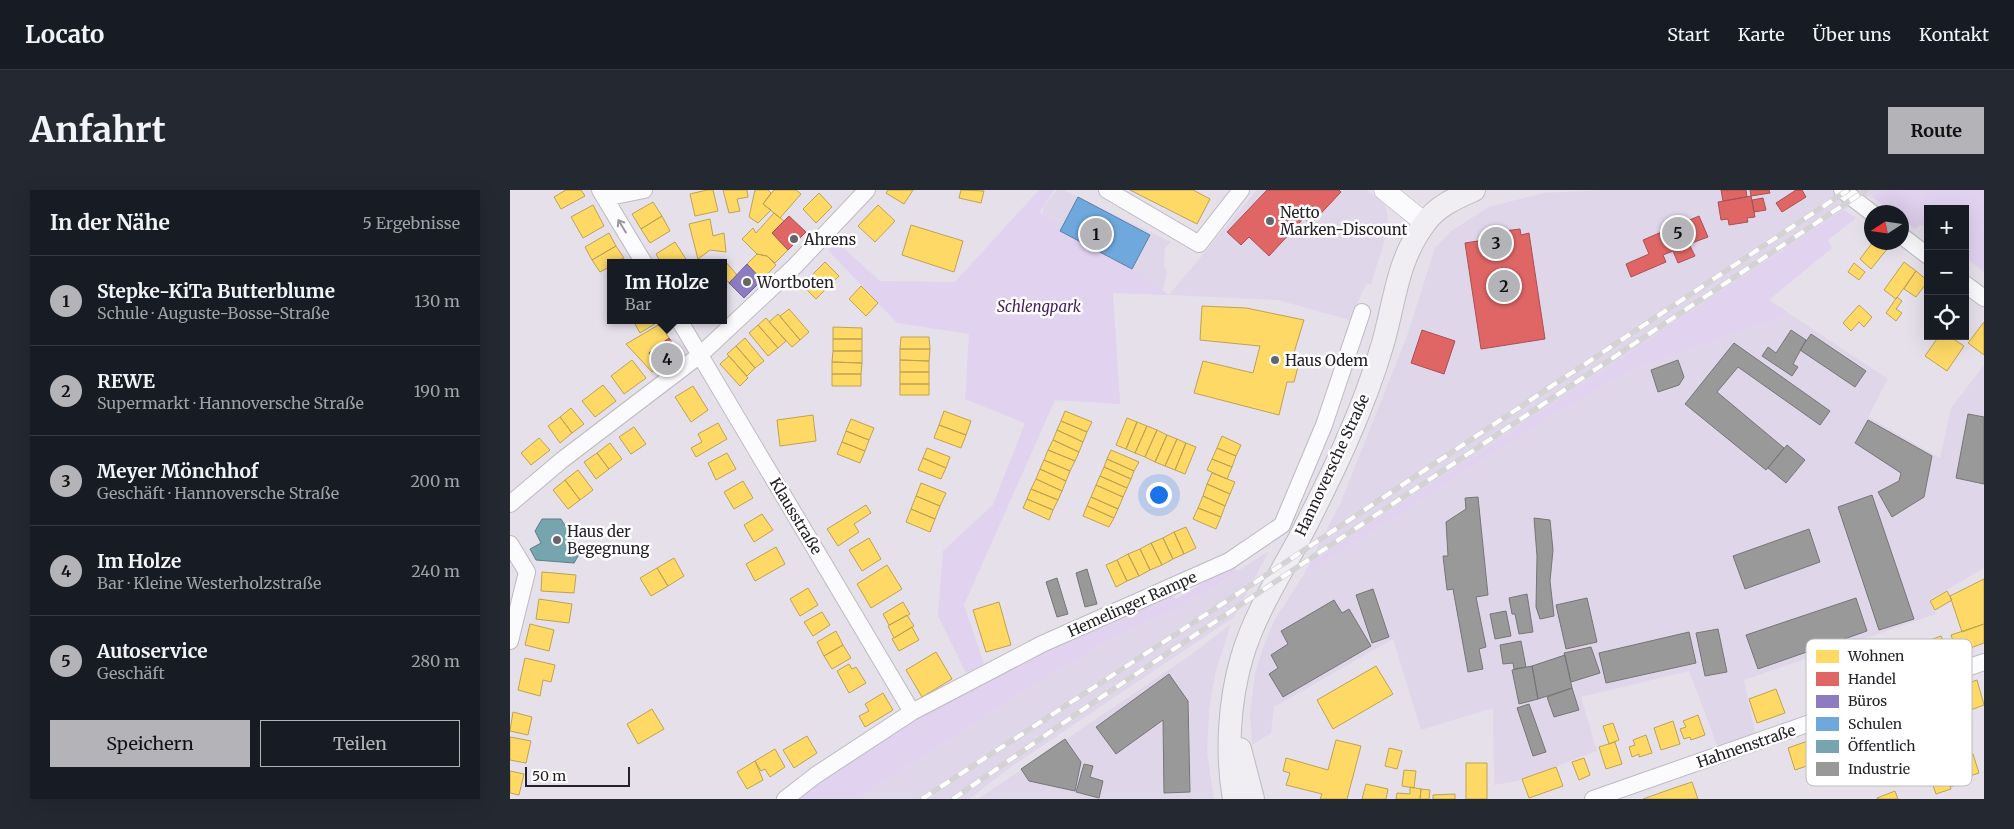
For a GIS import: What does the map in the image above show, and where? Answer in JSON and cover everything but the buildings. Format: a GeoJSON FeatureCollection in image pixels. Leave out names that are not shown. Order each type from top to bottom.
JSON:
{"type":"FeatureCollection","features":[{"type":"Feature","properties":{"kind":"main road","name":"Hannoversche Straße"},"geometry":{"type":"LineString","coordinates":[[1234,799],[1230,757],[1233,705],[1242,656],[1262,610],[1324,490],[1361,407],[1383,343],[1401,265],[1425,223],[1446,203],[1474,190]]}},
{"type":"Feature","properties":{"kind":"main road","name":"Hannoversche Straße"},"geometry":{"type":"LineString","coordinates":[[1233,705],[1242,757],[1253,799]]}},
{"type":"Feature","properties":{"kind":"street"},"geometry":{"type":"LineString","coordinates":[[642,259],[602,194],[644,190]]}},
{"type":"Feature","properties":{"kind":"street"},"geometry":{"type":"LineString","coordinates":[[510,504],[562,460],[700,355],[794,266],[867,190]]}},
{"type":"Feature","properties":{"kind":"street"},"geometry":{"type":"LineString","coordinates":[[1107,190],[1199,244],[1241,190]]}},
{"type":"Feature","properties":{"kind":"street"},"geometry":{"type":"LineString","coordinates":[[1384,190],[1425,223]]}},
{"type":"Feature","properties":{"kind":"street"},"geometry":{"type":"LineString","coordinates":[[1842,190],[1864,207]]}},
{"type":"Feature","properties":{"kind":"street"},"geometry":{"type":"LineString","coordinates":[[1909,241],[1924,253]]}},
{"type":"Feature","properties":{"kind":"street"},"geometry":{"type":"LineString","coordinates":[[1969,287],[1984,298]]}},
{"type":"Feature","properties":{"kind":"street","name":"Hemelinger Rampe"},"geometry":{"type":"LineString","coordinates":[[785,799],[816,775],[912,712],[1042,644],[1229,561],[1282,525],[1324,424],[1362,312]]}},
{"type":"Feature","properties":{"kind":"street","name":"Klausstraße"},"geometry":{"type":"LineString","coordinates":[[681,324],[912,712]]}},
{"type":"Feature","properties":{"kind":"street"},"geometry":{"type":"LineString","coordinates":[[510,544],[527,572],[510,641]]}},
{"type":"Feature","properties":{"kind":"street","name":"Hahnenstraße"},"geometry":{"type":"LineString","coordinates":[[1972,666],[1984,662]]}},
{"type":"Feature","properties":{"kind":"street","name":"Hahnenstraße"},"geometry":{"type":"LineString","coordinates":[[1593,799],[1806,724]]}},
{"type":"Feature","properties":{"kind":"shaded area"},"geometry":{"type":"Polygon","coordinates":[[[1057,190],[1064,190],[1171,242],[1165,248],[1164,266],[1167,272],[1163,291],[1025,264],[1040,226],[1044,206],[1057,190]]]}},
{"type":"Feature","properties":{"kind":"shaded area"},"geometry":{"type":"Polygon","coordinates":[[[1257,190],[1367,190],[1384,203],[1388,216],[1387,233],[1371,284],[1366,284],[1350,320],[1278,300],[1169,295],[1257,190]]]}},
{"type":"Feature","properties":{"kind":"shaded area"},"geometry":{"type":"Polygon","coordinates":[[[1602,190],[1880,190],[1844,210],[1477,455],[1310,563],[1340,504],[1407,336],[1435,248],[1451,231],[1489,207],[1544,193],[1602,190]]]}},
{"type":"Feature","properties":{"kind":"shaded area"},"geometry":{"type":"Polygon","coordinates":[[[1790,314],[1888,379],[1868,417],[1940,458],[1951,408],[1984,365],[1984,568],[1929,600],[1936,614],[1863,639],[1806,639],[1806,659],[1744,680],[1757,741],[1720,753],[1689,671],[1581,697],[1597,751],[1517,781],[1494,785],[1493,708],[1421,730],[1393,639],[1274,707],[1271,733],[1252,745],[1250,713],[1255,674],[1262,650],[1274,621],[1303,576],[1553,415],[1631,371],[1790,314]]]}},
{"type":"Feature","properties":{"kind":"shaded area"},"geometry":{"type":"Polygon","coordinates":[[[1269,551],[1234,617],[1008,769],[969,799],[857,799],[1021,693],[1115,637],[1183,606],[1269,551]]]}},
{"type":"Feature","properties":{"kind":"shaded area"},"geometry":{"type":"Polygon","coordinates":[[[1231,624],[1216,670],[1209,710],[1207,751],[1214,799],[978,799],[1192,654],[1231,624]]]}},
{"type":"Feature","properties":{"kind":"green space","name":"Schlengpark"},"geometry":{"type":"Polygon","coordinates":[[[1039,190],[1054,190],[1040,212],[1132,269],[1169,295],[1113,293],[1120,404],[1055,400],[964,605],[984,664],[966,673],[938,616],[943,551],[993,505],[1025,423],[965,399],[969,334],[897,323],[828,250],[837,242],[880,281],[955,282],[1039,190]]]}},
{"type":"Feature","properties":{"kind":"green space"},"geometry":{"type":"Polygon","coordinates":[[[1880,190],[1984,190],[1984,272],[1969,260],[1969,205],[1924,205],[1924,227],[1921,225],[1915,229],[1909,224],[1909,205],[1883,205],[1871,196],[1880,190]]]}},
{"type":"Feature","properties":{"kind":"green space"},"geometry":{"type":"Polygon","coordinates":[[[1844,210],[1856,218],[1828,240],[1832,248],[1769,300],[1790,314],[1631,371],[1553,415],[1303,576],[1310,563],[1477,455],[1844,210]]]}},
{"type":"Feature","properties":{"kind":"green space"},"geometry":{"type":"Polygon","coordinates":[[[1232,566],[1238,571],[1183,606],[1115,637],[1021,693],[857,799],[790,799],[914,718],[1038,652],[1171,593],[1176,599],[1232,566]]]}},
{"type":"Feature","properties":{"kind":"railway"},"geometry":{"type":"LineString","coordinates":[[922,799],[1239,593],[1848,190]]}},
{"type":"Feature","properties":{"kind":"railway"},"geometry":{"type":"LineString","coordinates":[[953,799],[1085,708],[1866,190]]}},
{"type":"Feature","properties":{"kind":"place","name":"Netto Marken-Discount"},"geometry":{"type":"Point","coordinates":[1270,221]}},
{"type":"Feature","properties":{"kind":"place","name":"Autoservice"},"geometry":{"type":"Point","coordinates":[1678,233]}},
{"type":"Feature","properties":{"kind":"place","name":"Stepke-KiTa Butterblume"},"geometry":{"type":"Point","coordinates":[1096,234]}},
{"type":"Feature","properties":{"kind":"place","name":"Ahrens"},"geometry":{"type":"Point","coordinates":[794,239]}},
{"type":"Feature","properties":{"kind":"place","name":"Meyer Mönchhof"},"geometry":{"type":"Point","coordinates":[1496,243]}},
{"type":"Feature","properties":{"kind":"place","name":"Wortboten"},"geometry":{"type":"Point","coordinates":[747,282]}},
{"type":"Feature","properties":{"kind":"place","name":"REWE"},"geometry":{"type":"Point","coordinates":[1504,286]}},
{"type":"Feature","properties":{"kind":"place","name":"Im Holze"},"geometry":{"type":"Point","coordinates":[667,359]}},
{"type":"Feature","properties":{"kind":"place","name":"Haus Odem"},"geometry":{"type":"Point","coordinates":[1275,360]}},
{"type":"Feature","properties":{"kind":"place","name":"Haus der Begegnung"},"geometry":{"type":"Point","coordinates":[557,540]}}]}
